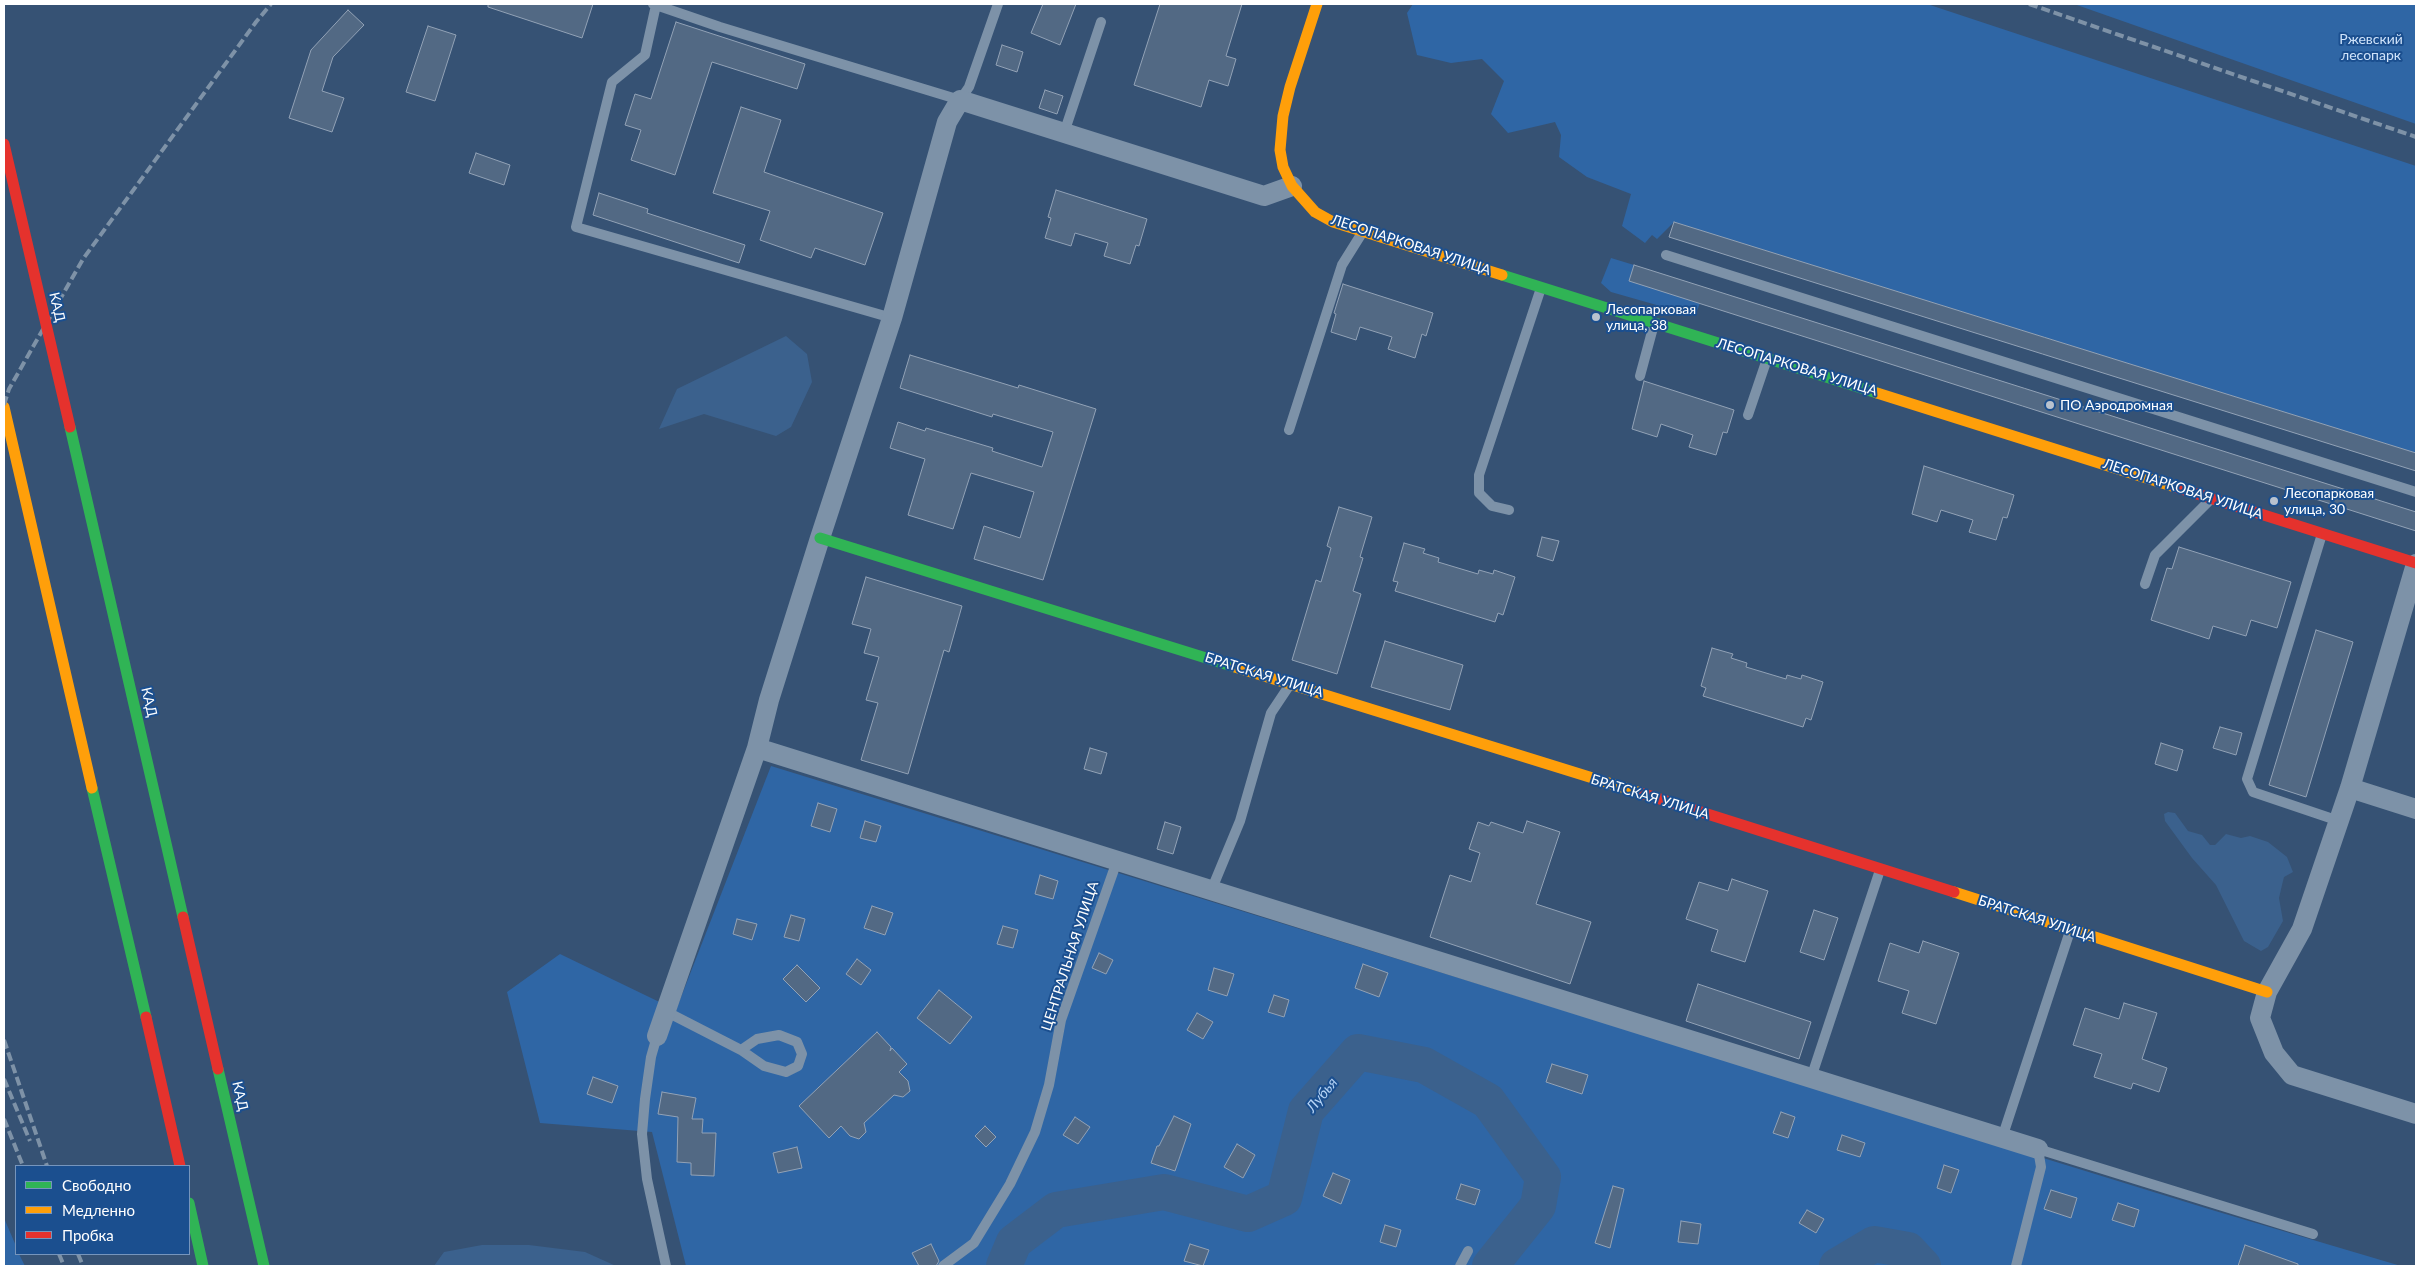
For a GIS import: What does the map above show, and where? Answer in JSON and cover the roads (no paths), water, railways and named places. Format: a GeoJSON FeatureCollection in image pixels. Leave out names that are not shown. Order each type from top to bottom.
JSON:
{"type":"FeatureCollection","features":[{"type":"Feature","properties":{"kind":"main road","name":"ЛЕСОПАРКОВАЯ УЛИЦА"},"geometry":{"type":"LineString","coordinates":[[1317,4],[1283,116],[1280,150],[1283,167],[1292,186],[1315,212],[1333,222],[2416,563]]}},
{"type":"Feature","properties":{"kind":"main road","name":"КАД"},"geometry":{"type":"LineString","coordinates":[[4,144],[264,1266]]}},
{"type":"Feature","properties":{"kind":"main road"},"geometry":{"type":"LineString","coordinates":[[4,407],[180,1165]]}},
{"type":"Feature","properties":{"kind":"main road","name":"БРАТСКАЯ УЛИЦА"},"geometry":{"type":"LineString","coordinates":[[820,538],[1290,683],[2267,992]]}},
{"type":"Feature","properties":{"kind":"main road"},"geometry":{"type":"LineString","coordinates":[[190,1208],[203,1266]]}},
{"type":"Feature","properties":{"kind":"street"},"geometry":{"type":"LineString","coordinates":[[657,1036],[757,748],[769,700],[892,318],[947,122],[960,100],[1264,196],[1292,186]]}},
{"type":"Feature","properties":{"kind":"street"},"geometry":{"type":"LineString","coordinates":[[2416,563],[2339,822],[2302,929],[2267,992],[2260,1018],[2274,1053],[2292,1076],[2416,1114]]}},
{"type":"Feature","properties":{"kind":"street"},"geometry":{"type":"LineString","coordinates":[[757,748],[2038,1149]]}},
{"type":"Feature","properties":{"kind":"street"},"geometry":{"type":"LineString","coordinates":[[2350,788],[2416,809]]}},
{"type":"Feature","properties":{"kind":"lane"},"geometry":{"type":"LineString","coordinates":[[892,318],[576,227],[612,82],[645,55],[655,4],[720,27],[960,100],[969,87],[998,4]]}},
{"type":"Feature","properties":{"kind":"lane"},"geometry":{"type":"LineString","coordinates":[[1064,133],[1101,22]]}},
{"type":"Feature","properties":{"kind":"lane"},"geometry":{"type":"LineString","coordinates":[[1289,430],[1342,265],[1362,231]]}},
{"type":"Feature","properties":{"kind":"lane"},"geometry":{"type":"LineString","coordinates":[[1666,256],[2416,492]]}},
{"type":"Feature","properties":{"kind":"lane"},"geometry":{"type":"LineString","coordinates":[[1509,510],[1492,506],[1479,493],[1480,474],[1542,287]]}},
{"type":"Feature","properties":{"kind":"lane"},"geometry":{"type":"LineString","coordinates":[[1640,376],[1655,323]]}},
{"type":"Feature","properties":{"kind":"lane"},"geometry":{"type":"LineString","coordinates":[[1748,415],[1768,358]]}},
{"type":"Feature","properties":{"kind":"lane"},"geometry":{"type":"LineString","coordinates":[[2145,584],[2155,555],[2211,498]]}},
{"type":"Feature","properties":{"kind":"lane"},"geometry":{"type":"LineString","coordinates":[[2322,533],[2246,779],[2253,792],[2339,822]]}},
{"type":"Feature","properties":{"kind":"lane"},"geometry":{"type":"LineString","coordinates":[[1211,890],[1240,821],[1271,713],[1290,683]]}},
{"type":"Feature","properties":{"kind":"lane","name":"ЦЕНТРАЛЬНАЯ УЛИЦА"},"geometry":{"type":"LineString","coordinates":[[943,1266],[974,1243],[1010,1184],[1035,1132],[1049,1085],[1061,1020],[1116,861]]}},
{"type":"Feature","properties":{"kind":"lane"},"geometry":{"type":"LineString","coordinates":[[1811,1078],[1880,869]]}},
{"type":"Feature","properties":{"kind":"lane"},"geometry":{"type":"LineString","coordinates":[[2002,1138],[2070,930]]}},
{"type":"Feature","properties":{"kind":"lane"},"geometry":{"type":"LineString","coordinates":[[665,1012],[741,1050],[764,1066],[786,1072],[798,1066],[802,1054],[797,1042],[779,1035],[757,1039],[741,1050]]}},
{"type":"Feature","properties":{"kind":"lane"},"geometry":{"type":"LineString","coordinates":[[657,1036],[651,1058],[642,1134],[647,1179],[666,1266]]}},
{"type":"Feature","properties":{"kind":"lane"},"geometry":{"type":"LineString","coordinates":[[2016,1266],[2041,1167],[2038,1149],[2313,1234]]}},
{"type":"Feature","properties":{"kind":"lane"},"geometry":{"type":"LineString","coordinates":[[1460,1266],[1468,1251]]}},
{"type":"Feature","properties":{"kind":"waterway","name":"Лубья"},"geometry":{"type":"LineString","coordinates":[[1004,1266],[1014,1242],[1056,1210],[1164,1192],[1248,1214],[1284,1198],[1306,1111],[1358,1052],[1424,1065],[1488,1101],[1543,1177],[1538,1206],[1490,1266]]}},
{"type":"Feature","properties":{"kind":"waterway","name":"Лубья"},"geometry":{"type":"LineString","coordinates":[[1837,1266],[1874,1244],[1908,1250],[1923,1266]]}},
{"type":"Feature","properties":{"kind":"railway"},"geometry":{"type":"LineString","coordinates":[[4,405],[9,389],[83,259],[271,4]]}},
{"type":"Feature","properties":{"kind":"railway"},"geometry":{"type":"LineString","coordinates":[[2029,4],[2416,137]]}},
{"type":"Feature","properties":{"kind":"railway"},"geometry":{"type":"LineString","coordinates":[[4,1040],[47,1165]]}},
{"type":"Feature","properties":{"kind":"railway"},"geometry":{"type":"LineString","coordinates":[[4,1079],[30,1141]]}},
{"type":"Feature","properties":{"kind":"railway"},"geometry":{"type":"LineString","coordinates":[[4,1119],[23,1165]]}},
{"type":"Feature","properties":{"kind":"railway"},"geometry":{"type":"LineString","coordinates":[[59,1255],[64,1266]]}},
{"type":"Feature","properties":{"kind":"railway"},"geometry":{"type":"LineString","coordinates":[[78,1255],[83,1266]]}},
{"type":"Feature","properties":{"kind":"place","name":"Лесопарковая улица, 38"},"geometry":{"type":"Point","coordinates":[1596,317]}},
{"type":"Feature","properties":{"kind":"place","name":"ПО Аэродромная"},"geometry":{"type":"Point","coordinates":[2050,405]}},
{"type":"Feature","properties":{"kind":"place","name":"Лесопарковая улица, 30"},"geometry":{"type":"Point","coordinates":[2274,501]}},
{"type":"Feature","properties":{"kind":"park label","name":"Ржевский лесопарк"},"geometry":{"type":"Point","coordinates":[2371,48]}}]}
